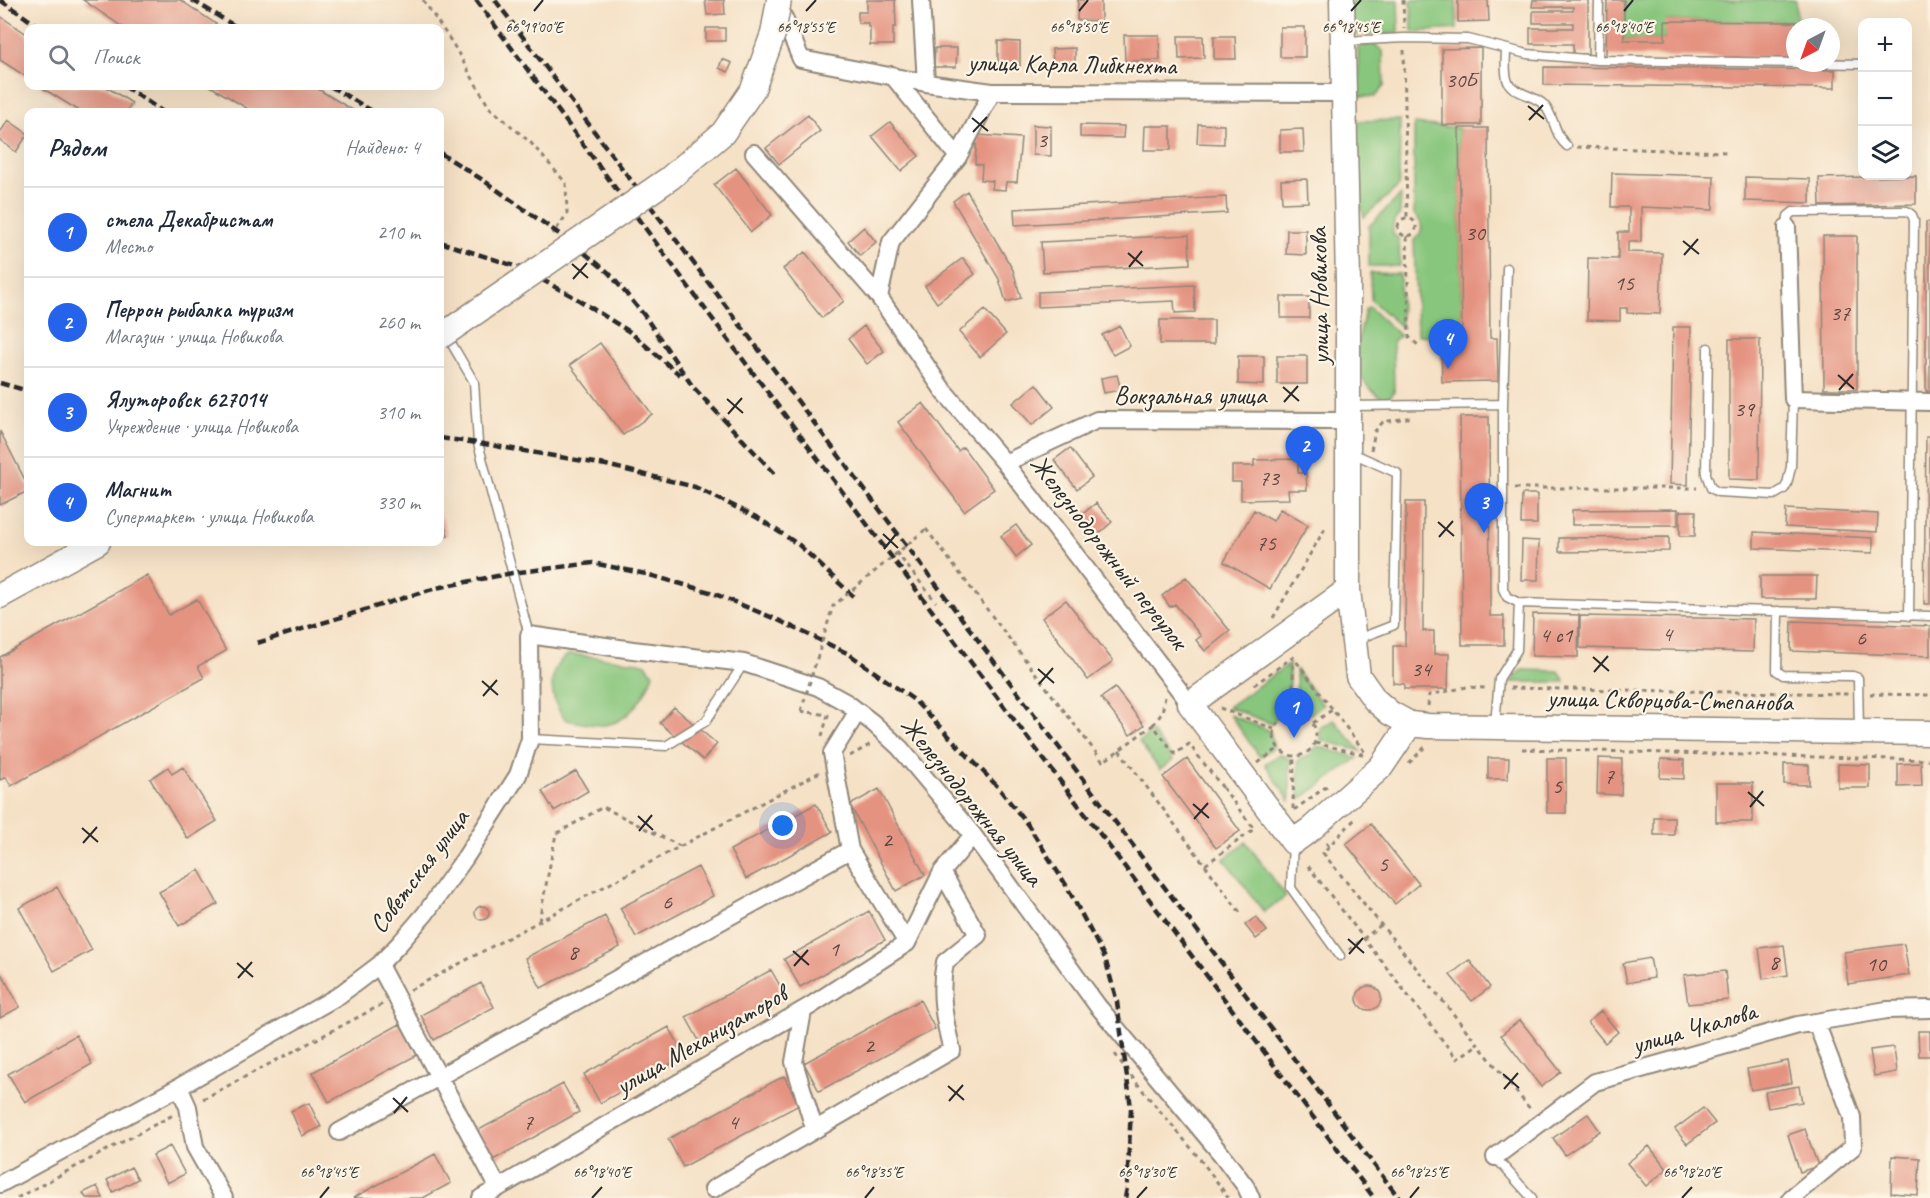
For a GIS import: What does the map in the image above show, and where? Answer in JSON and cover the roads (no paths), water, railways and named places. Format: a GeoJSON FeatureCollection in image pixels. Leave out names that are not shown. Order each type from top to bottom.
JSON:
{"type":"FeatureCollection","features":[{"type":"Feature","properties":{"kind":"main road"},"geometry":{"type":"LineString","coordinates":[[444,335],[670,178],[723,133],[753,89],[773,34],[778,0]]}},
{"type":"Feature","properties":{"kind":"main road","name":"улица Новикова"},"geometry":{"type":"LineString","coordinates":[[1342,0],[1348,282],[1348,590],[1358,676],[1375,700],[1425,736]]}},
{"type":"Feature","properties":{"kind":"main road"},"geometry":{"type":"LineString","coordinates":[[0,596],[91,546]]}},
{"type":"Feature","properties":{"kind":"main road"},"geometry":{"type":"LineString","coordinates":[[1190,704],[1348,590]]}},
{"type":"Feature","properties":{"kind":"main road","name":"Железнодорожный переулок"},"geometry":{"type":"LineString","coordinates":[[1190,704],[1243,774],[1302,836]]}},
{"type":"Feature","properties":{"kind":"main road","name":"улица Скворцова-Степанова"},"geometry":{"type":"LineString","coordinates":[[1425,736],[1495,726],[1930,733]]}},
{"type":"Feature","properties":{"kind":"main road"},"geometry":{"type":"LineString","coordinates":[[1302,836],[1382,767],[1425,736]]}},
{"type":"Feature","properties":{"kind":"street","name":"улица Карла Либкнехта"},"geometry":{"type":"LineString","coordinates":[[778,0],[779,8],[801,59],[926,83],[992,92],[1343,93]]}},
{"type":"Feature","properties":{"kind":"street"},"geometry":{"type":"LineString","coordinates":[[921,0],[926,83]]}},
{"type":"Feature","properties":{"kind":"street"},"geometry":{"type":"LineString","coordinates":[[892,75],[958,157]]}},
{"type":"Feature","properties":{"kind":"street"},"geometry":{"type":"LineString","coordinates":[[879,297],[891,242],[958,157],[992,92]]}},
{"type":"Feature","properties":{"kind":"street","name":"Железнодорожный переулок"},"geometry":{"type":"LineString","coordinates":[[754,153],[879,297],[944,390],[1005,463],[1190,704]]}},
{"type":"Feature","properties":{"kind":"street"},"geometry":{"type":"LineString","coordinates":[[1787,226],[1793,399],[1930,402]]}},
{"type":"Feature","properties":{"kind":"street","name":"Вокзальная улица"},"geometry":{"type":"LineString","coordinates":[[1005,463],[1097,420],[1349,413]]}},
{"type":"Feature","properties":{"kind":"street","name":"Железнодорожная улица"},"geometry":{"type":"LineString","coordinates":[[529,635],[744,663],[818,687],[858,711],[900,747],[973,835],[1097,1005],[1222,1155],[1246,1187],[1251,1198]]}},
{"type":"Feature","properties":{"kind":"street","name":"Советская улица"},"geometry":{"type":"LineString","coordinates":[[0,1184],[339,996],[379,965],[425,914],[465,858],[518,776],[530,739],[529,635]]}},
{"type":"Feature","properties":{"kind":"street"},"geometry":{"type":"LineString","coordinates":[[858,711],[826,765],[850,850],[907,943]]}},
{"type":"Feature","properties":{"kind":"street"},"geometry":{"type":"LineString","coordinates":[[907,943],[942,872],[973,835]]}},
{"type":"Feature","properties":{"kind":"street"},"geometry":{"type":"LineString","coordinates":[[339,1132],[850,850]]}},
{"type":"Feature","properties":{"kind":"street"},"geometry":{"type":"LineString","coordinates":[[713,1189],[814,1128],[952,1050],[943,1015],[941,980],[945,962],[978,935],[942,872]]}},
{"type":"Feature","properties":{"kind":"street","name":"улица Механизаторов"},"geometry":{"type":"LineString","coordinates":[[481,1198],[802,1011],[907,943]]}},
{"type":"Feature","properties":{"kind":"street"},"geometry":{"type":"LineString","coordinates":[[379,965],[498,1188]]}},
{"type":"Feature","properties":{"kind":"street","name":"улица Чкалова"},"geometry":{"type":"LineString","coordinates":[[1495,1156],[1595,1082],[1798,1025],[1887,1010],[1930,1009]]}},
{"type":"Feature","properties":{"kind":"street"},"geometry":{"type":"LineString","coordinates":[[802,1011],[794,1062],[814,1128]]}},
{"type":"Feature","properties":{"kind":"street"},"geometry":{"type":"LineString","coordinates":[[1791,1198],[1853,1147],[1852,1117],[1816,1022]]}},
{"type":"Feature","properties":{"kind":"street"},"geometry":{"type":"LineString","coordinates":[[178,1087],[188,1107],[195,1147],[224,1198]]}},
{"type":"Feature","properties":{"kind":"lane"},"geometry":{"type":"LineString","coordinates":[[1598,60],[1599,0]]}},
{"type":"Feature","properties":{"kind":"lane"},"geometry":{"type":"LineString","coordinates":[[1343,41],[1468,39],[1527,54],[1598,60],[1858,64]]}},
{"type":"Feature","properties":{"kind":"lane"},"geometry":{"type":"LineString","coordinates":[[1506,49],[1506,76],[1511,86],[1548,110],[1560,140],[1567,146]]}},
{"type":"Feature","properties":{"kind":"lane"},"geometry":{"type":"LineString","coordinates":[[1787,226],[1788,216],[1793,212],[1907,211],[1914,220],[1909,615]]}},
{"type":"Feature","properties":{"kind":"lane"},"geometry":{"type":"LineString","coordinates":[[1507,268],[1503,404],[1503,589],[1507,597],[1519,603],[1930,616]]}},
{"type":"Feature","properties":{"kind":"lane","name":"Советская улица"},"geometry":{"type":"LineString","coordinates":[[444,335],[474,382],[478,443],[529,635]]}},
{"type":"Feature","properties":{"kind":"lane"},"geometry":{"type":"LineString","coordinates":[[1708,348],[1706,474],[1711,488],[1718,492],[1773,495],[1784,489],[1791,467],[1793,399]]}},
{"type":"Feature","properties":{"kind":"lane"},"geometry":{"type":"LineString","coordinates":[[1349,413],[1418,405],[1503,404]]}},
{"type":"Feature","properties":{"kind":"lane"},"geometry":{"type":"LineString","coordinates":[[1348,451],[1397,473],[1394,625],[1354,640]]}},
{"type":"Feature","properties":{"kind":"lane"},"geometry":{"type":"LineString","coordinates":[[1495,726],[1499,679],[1517,650],[1519,603]]}},
{"type":"Feature","properties":{"kind":"lane"},"geometry":{"type":"LineString","coordinates":[[1778,611],[1777,671],[1783,675],[1858,678],[1859,732]]}},
{"type":"Feature","properties":{"kind":"lane"},"geometry":{"type":"LineString","coordinates":[[530,739],[666,746],[706,721],[744,663]]}},
{"type":"Feature","properties":{"kind":"lane"},"geometry":{"type":"LineString","coordinates":[[1302,836],[1291,888],[1340,956]]}},
{"type":"Feature","properties":{"kind":"lane"},"geometry":{"type":"LineString","coordinates":[[1495,1156],[1532,1198]]}},
{"type":"Feature","properties":{"kind":"railway"},"geometry":{"type":"LineString","coordinates":[[0,0],[35,24]]}},
{"type":"Feature","properties":{"kind":"railway"},"geometry":{"type":"LineString","coordinates":[[192,0],[231,24]]}},
{"type":"Feature","properties":{"kind":"railway"},"geometry":{"type":"LineString","coordinates":[[476,0],[708,313],[1374,1198]]}},
{"type":"Feature","properties":{"kind":"railway"},"geometry":{"type":"LineString","coordinates":[[495,0],[1399,1198]]}},
{"type":"Feature","properties":{"kind":"railway"},"geometry":{"type":"LineString","coordinates":[[130,90],[157,108]]}},
{"type":"Feature","properties":{"kind":"railway"},"geometry":{"type":"LineString","coordinates":[[337,90],[367,108]]}},
{"type":"Feature","properties":{"kind":"railway"},"geometry":{"type":"LineString","coordinates":[[444,156],[483,180],[576,246],[609,273],[644,315],[693,387],[777,476]]}},
{"type":"Feature","properties":{"kind":"railway"},"geometry":{"type":"LineString","coordinates":[[444,243],[518,267],[574,297],[630,332],[680,375]]}},
{"type":"Feature","properties":{"kind":"railway"},"geometry":{"type":"LineString","coordinates":[[0,383],[24,390]]}},
{"type":"Feature","properties":{"kind":"railway"},"geometry":{"type":"LineString","coordinates":[[444,439],[606,465],[695,487],[758,518],[799,545],[853,596]]}},
{"type":"Feature","properties":{"kind":"railway"},"geometry":{"type":"LineString","coordinates":[[257,643],[436,588],[512,573],[593,563],[646,574],[710,592],[778,620],[849,654],[914,700],[997,786],[1028,825],[1066,885],[1105,958],[1117,1002],[1131,1108],[1125,1198]]}},
{"type":"Feature","properties":{"kind":"place","name":"Магнит"},"geometry":{"type":"Point","coordinates":[1448,369]}},
{"type":"Feature","properties":{"kind":"place","name":"Перрон рыбалка туризм"},"geometry":{"type":"Point","coordinates":[1305,476]}},
{"type":"Feature","properties":{"kind":"place","name":"Ялуторовск 627014"},"geometry":{"type":"Point","coordinates":[1484,533]}},
{"type":"Feature","properties":{"kind":"place","name":"стела Декабристам"},"geometry":{"type":"Point","coordinates":[1294,738]}}]}
